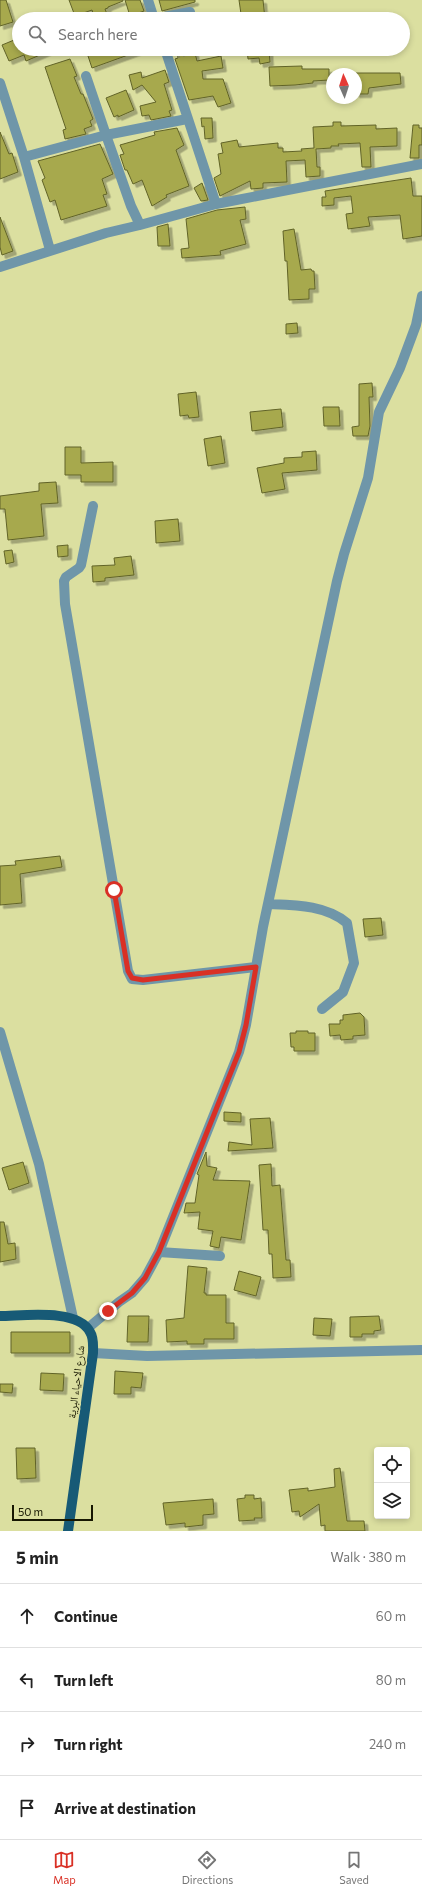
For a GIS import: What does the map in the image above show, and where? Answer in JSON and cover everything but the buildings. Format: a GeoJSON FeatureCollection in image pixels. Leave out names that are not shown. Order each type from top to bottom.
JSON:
{"type":"FeatureCollection","features":[{"type":"Feature","properties":{"kind":"main road"},"geometry":{"type":"LineString","coordinates":[[0,1316],[61,1316],[73,1318],[88,1328]]}},
{"type":"Feature","properties":{"kind":"main road","name":"شارع الاحياء البرية"},"geometry":{"type":"LineString","coordinates":[[68,1531],[93,1353],[91,1333],[88,1328]]}},
{"type":"Feature","properties":{"kind":"street"},"geometry":{"type":"LineString","coordinates":[[148,0],[152,12]]}},
{"type":"Feature","properties":{"kind":"street"},"geometry":{"type":"LineString","coordinates":[[168,56],[216,204]]}},
{"type":"Feature","properties":{"kind":"street"},"geometry":{"type":"LineString","coordinates":[[86,76],[106,135],[140,225]]}},
{"type":"Feature","properties":{"kind":"street"},"geometry":{"type":"LineString","coordinates":[[0,83],[24,157],[50,250]]}},
{"type":"Feature","properties":{"kind":"street"},"geometry":{"type":"LineString","coordinates":[[24,157],[106,135],[187,119]]}},
{"type":"Feature","properties":{"kind":"street"},"geometry":{"type":"LineString","coordinates":[[0,267],[50,250],[124,228],[216,204],[422,164]]}},
{"type":"Feature","properties":{"kind":"street"},"geometry":{"type":"LineString","coordinates":[[88,1328],[132,1293],[145,1278],[159,1252],[239,1052],[246,1025],[269,904],[338,581],[368,478],[379,412],[419,325],[422,296]]}},
{"type":"Feature","properties":{"kind":"street"},"geometry":{"type":"LineString","coordinates":[[93,506],[81,565],[79,568],[66,576],[64,590],[74,657],[128,971],[132,978],[143,980],[256,967]]}},
{"type":"Feature","properties":{"kind":"street"},"geometry":{"type":"LineString","coordinates":[[269,904],[295,905],[331,912],[347,923],[354,963],[343,992],[322,1009]]}},
{"type":"Feature","properties":{"kind":"street"},"geometry":{"type":"LineString","coordinates":[[0,1032],[39,1164],[73,1318]]}},
{"type":"Feature","properties":{"kind":"street"},"geometry":{"type":"LineString","coordinates":[[159,1252],[220,1256]]}},
{"type":"Feature","properties":{"kind":"street"},"geometry":{"type":"LineString","coordinates":[[93,1353],[147,1356],[422,1350]]}},
{"type":"Feature","properties":{"kind":"route"},"geometry":{"type":"LineString","coordinates":[[108,1311],[132,1293],[145,1278],[159,1252],[234,1067],[246,1025],[256,967],[143,980],[132,978],[128,971],[114,890]]}}]}
